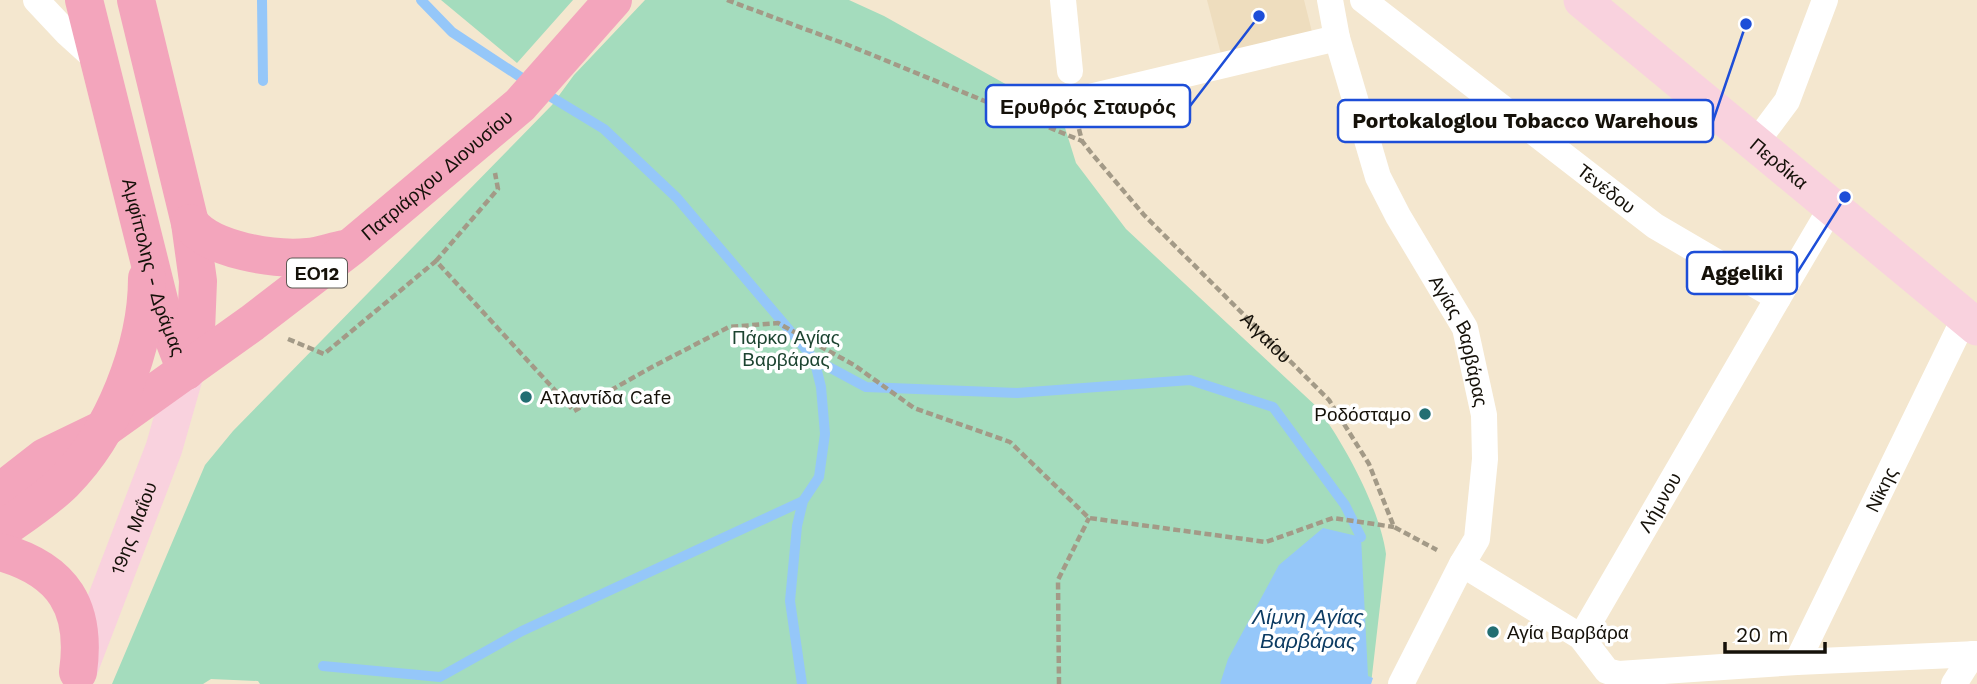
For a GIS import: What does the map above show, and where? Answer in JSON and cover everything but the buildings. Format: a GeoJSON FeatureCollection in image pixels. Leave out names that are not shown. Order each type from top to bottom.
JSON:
{"type":"FeatureCollection","features":[{"type":"Feature","properties":{"kind":"main road","name":"Αμφίπολης - Δράμας"},"geometry":{"type":"LineString","coordinates":[[84,0],[160,303],[186,371]]}},
{"type":"Feature","properties":{"kind":"main road","name":"Αμφίπολης - Δράμας"},"geometry":{"type":"LineString","coordinates":[[136,0],[190,223],[198,281],[196,331],[186,371]]}},
{"type":"Feature","properties":{"kind":"main road","name":"Πατριάρχου Διονυσίου"},"geometry":{"type":"LineString","coordinates":[[0,492],[45,457],[106,428],[252,323],[351,247],[520,105],[613,0]]}},
{"type":"Feature","properties":{"kind":"main road","name":"Περδίκα"},"geometry":{"type":"LineString","coordinates":[[1582,0],[1971,322]]}},
{"type":"Feature","properties":{"kind":"main road"},"geometry":{"type":"LineString","coordinates":[[190,223],[210,239],[261,255],[308,257],[351,247]]}},
{"type":"Feature","properties":{"kind":"main road"},"geometry":{"type":"LineString","coordinates":[[106,428],[136,351],[147,303],[147,251]]}},
{"type":"Feature","properties":{"kind":"main road","name":"19ης Μαΐου"},"geometry":{"type":"LineString","coordinates":[[76,678],[164,448],[186,371]]}},
{"type":"Feature","properties":{"kind":"main road","name":"Πατριάρχου Διονυσίου"},"geometry":{"type":"LineString","coordinates":[[0,531],[64,482],[106,428]]}},
{"type":"Feature","properties":{"kind":"main road"},"geometry":{"type":"LineString","coordinates":[[0,552],[26,559],[48,574],[66,594],[78,619],[81,646],[76,678]]}},
{"type":"Feature","properties":{"kind":"street"},"geometry":{"type":"LineString","coordinates":[[36,0],[66,33],[101,63]]}},
{"type":"Feature","properties":{"kind":"street"},"geometry":{"type":"LineString","coordinates":[[1063,0],[1070,71]]}},
{"type":"Feature","properties":{"kind":"street","name":"Αγίας Βαρβάρας"},"geometry":{"type":"LineString","coordinates":[[1330,0],[1337,38],[1378,177],[1398,216],[1465,328],[1484,415],[1485,459],[1479,534],[1401,684]]}},
{"type":"Feature","properties":{"kind":"street","name":"Τενέδου"},"geometry":{"type":"LineString","coordinates":[[1363,0],[1655,226],[1778,298]]}},
{"type":"Feature","properties":{"kind":"street"},"geometry":{"type":"LineString","coordinates":[[1754,145],[1787,101],[1825,0]]}},
{"type":"Feature","properties":{"kind":"street"},"geometry":{"type":"LineString","coordinates":[[1073,101],[1337,38]]}},
{"type":"Feature","properties":{"kind":"street"},"geometry":{"type":"LineString","coordinates":[[1778,298],[1831,208]]}},
{"type":"Feature","properties":{"kind":"street","name":"Λήμνου"},"geometry":{"type":"LineString","coordinates":[[1581,637],[1778,298]]}},
{"type":"Feature","properties":{"kind":"street","name":"Νϊκης"},"geometry":{"type":"LineString","coordinates":[[1797,662],[1971,322]]}},
{"type":"Feature","properties":{"kind":"street"},"geometry":{"type":"LineString","coordinates":[[1462,564],[1581,637],[1607,671],[1619,674],[1680,678],[1797,662],[1975,654]]}},
{"type":"Feature","properties":{"kind":"street"},"geometry":{"type":"LineString","coordinates":[[1954,684],[1975,654]]}},
{"type":"Feature","properties":{"kind":"path"},"geometry":{"type":"LineString","coordinates":[[727,0],[848,45],[1083,141]]}},
{"type":"Feature","properties":{"kind":"path","name":"Αιγαίου"},"geometry":{"type":"LineString","coordinates":[[1073,101],[1083,141],[1144,215],[1329,400],[1369,464],[1394,527]]}},
{"type":"Feature","properties":{"kind":"path"},"geometry":{"type":"LineString","coordinates":[[252,323],[324,354],[436,261],[498,189],[488,134]]}},
{"type":"Feature","properties":{"kind":"path"},"geometry":{"type":"LineString","coordinates":[[436,261],[574,411],[729,327],[778,323],[853,365],[914,408],[1010,442],[1089,517],[1266,542],[1333,518],[1394,527],[1462,564]]}},
{"type":"Feature","properties":{"kind":"path"},"geometry":{"type":"LineString","coordinates":[[1059,684],[1058,580],[1089,517]]}},
{"type":"Feature","properties":{"kind":"shaded area"},"geometry":{"type":"Polygon","coordinates":[[[1207,0],[1304,0],[1312,32],[1221,54],[1207,0]]]}},
{"type":"Feature","properties":{"kind":"green space"},"geometry":{"type":"Polygon","coordinates":[[[441,0],[573,0],[517,63],[441,0]]]}},
{"type":"Feature","properties":{"kind":"green space","name":"Πάρκο Αγίας Βαρβάρας"},"geometry":{"type":"Polygon","coordinates":[[[645,0],[849,0],[884,16],[1061,115],[1076,163],[1126,229],[1317,407],[1349,457],[1369,497],[1386,554],[1371,684],[260,684],[258,681],[211,679],[203,684],[112,684],[205,465],[233,431],[552,105],[574,75],[645,0]]]}},
{"type":"Feature","properties":{"kind":"water","name":"Λίμνη Αγίας Βαρβάρας"},"geometry":{"type":"Polygon","coordinates":[[[1323,528],[1361,537],[1368,676],[1373,678],[1371,684],[1220,684],[1228,659],[1279,565],[1323,528]]]}},
{"type":"Feature","properties":{"kind":"waterway"},"geometry":{"type":"LineString","coordinates":[[262,0],[263,81]]}},
{"type":"Feature","properties":{"kind":"waterway"},"geometry":{"type":"LineString","coordinates":[[421,0],[452,32],[531,84]]}},
{"type":"Feature","properties":{"kind":"waterway"},"geometry":{"type":"LineString","coordinates":[[543,92],[604,129],[677,198],[814,359],[866,387],[1017,393],[1190,380],[1273,407],[1345,505],[1361,537]]}},
{"type":"Feature","properties":{"kind":"waterway"},"geometry":{"type":"LineString","coordinates":[[323,666],[440,677],[522,631],[803,501],[819,477],[825,434],[821,387],[814,359]]}},
{"type":"Feature","properties":{"kind":"waterway"},"geometry":{"type":"LineString","coordinates":[[802,684],[790,601],[797,526],[803,501]]}},
{"type":"Feature","properties":{"kind":"place","name":"Ερυθρός Σταυρός"},"geometry":{"type":"Point","coordinates":[1259,16]}},
{"type":"Feature","properties":{"kind":"place","name":"Portokaloglou Tobacco Warehous"},"geometry":{"type":"Point","coordinates":[1746,24]}},
{"type":"Feature","properties":{"kind":"place","name":"Aggeliki"},"geometry":{"type":"Point","coordinates":[1845,197]}},
{"type":"Feature","properties":{"kind":"place","name":"Ατλαντίδα Cafe"},"geometry":{"type":"Point","coordinates":[526,397]}},
{"type":"Feature","properties":{"kind":"place","name":"Ροδόσταμο"},"geometry":{"type":"Point","coordinates":[1425,414]}},
{"type":"Feature","properties":{"kind":"place","name":"Αγία Βαρβάρα"},"geometry":{"type":"Point","coordinates":[1493,632]}}]}
